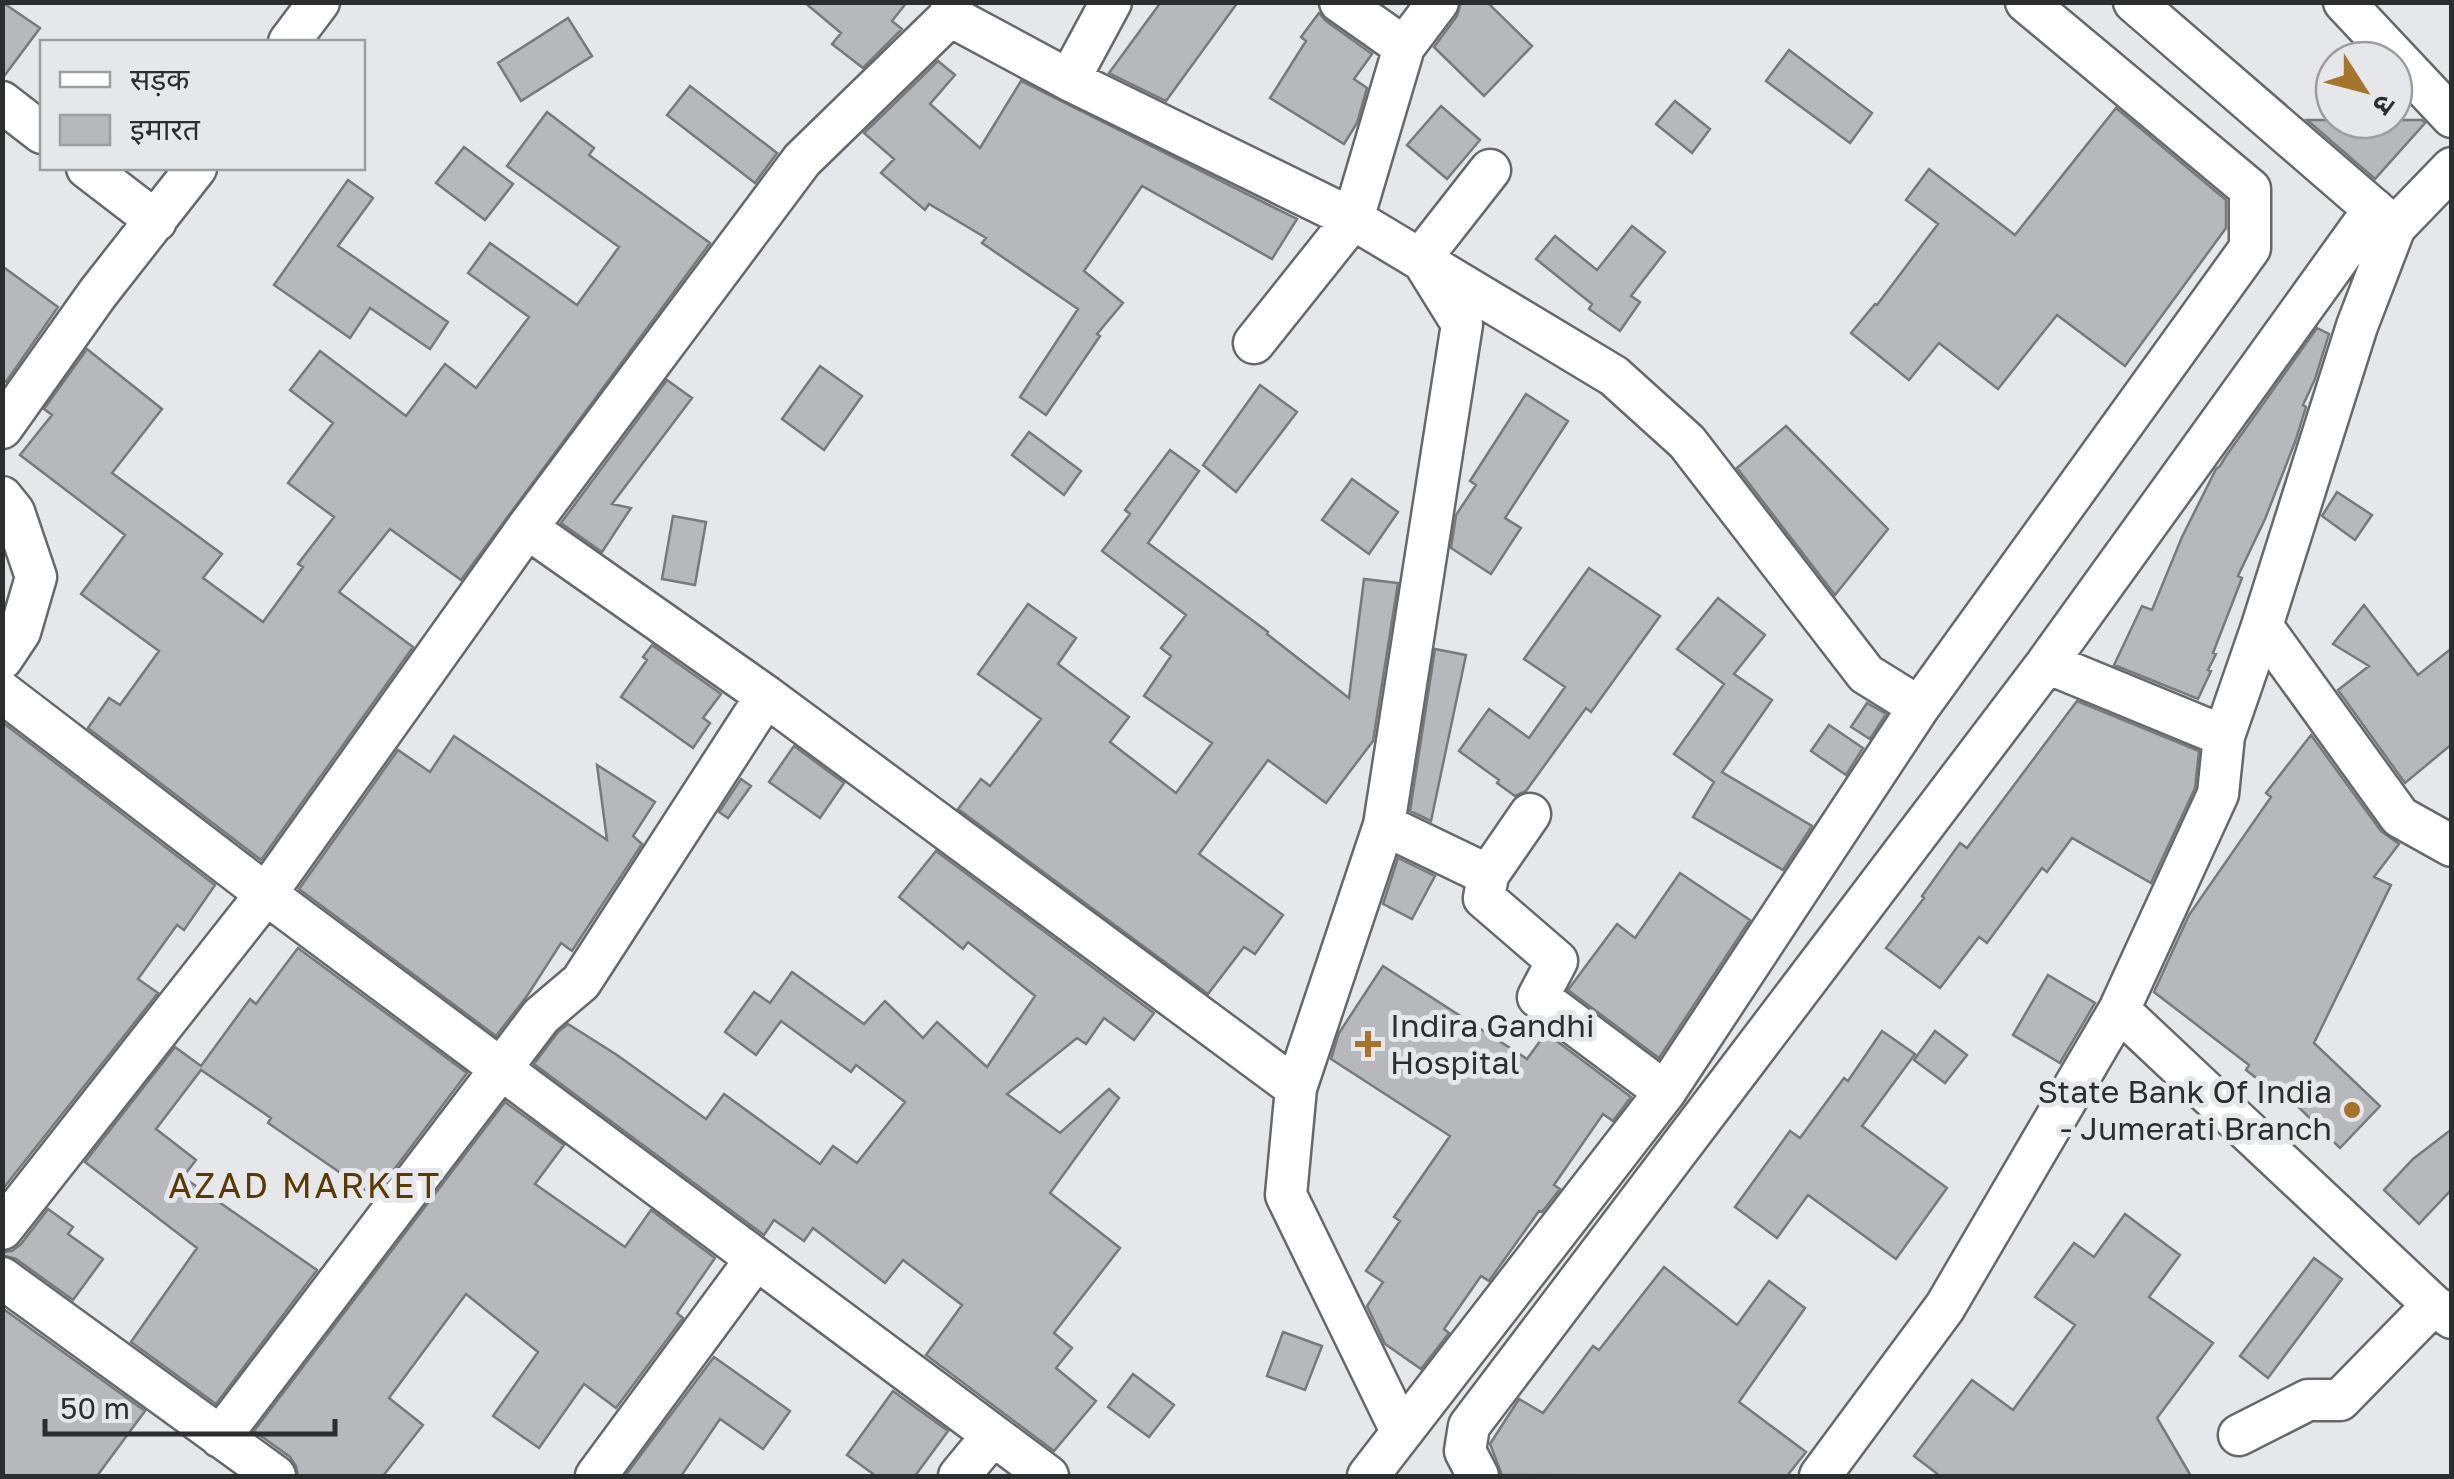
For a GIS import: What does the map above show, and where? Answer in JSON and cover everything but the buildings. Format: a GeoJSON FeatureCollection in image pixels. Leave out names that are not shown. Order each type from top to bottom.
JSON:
{"type":"FeatureCollection","features":[{"type":"Feature","properties":{"kind":"street"},"geometry":{"type":"LineString","coordinates":[[290,40],[319,2]]}},
{"type":"Feature","properties":{"kind":"street"},"geometry":{"type":"LineString","coordinates":[[1070,80],[1111,2]]}},
{"type":"Feature","properties":{"kind":"street"},"geometry":{"type":"LineString","coordinates":[[1340,2],[1404,47]]}},
{"type":"Feature","properties":{"kind":"street"},"geometry":{"type":"LineString","coordinates":[[1254,342],[1353,220],[1404,47],[1438,2]]}},
{"type":"Feature","properties":{"kind":"street"},"geometry":{"type":"LineString","coordinates":[[1368,1476],[1666,1092],[1919,707],[2250,248],[2250,190],[2026,2]]}},
{"type":"Feature","properties":{"kind":"street"},"geometry":{"type":"LineString","coordinates":[[2134,2],[2384,218]]}},
{"type":"Feature","properties":{"kind":"street"},"geometry":{"type":"LineString","coordinates":[[2344,2],[2452,116]]}},
{"type":"Feature","properties":{"kind":"street"},"geometry":{"type":"LineString","coordinates":[[2,1229],[266,894],[528,528],[802,160],[951,9],[1070,80],[1353,220],[1614,376],[1687,442],[1866,674],[1919,707]]}},
{"type":"Feature","properties":{"kind":"street"},"geometry":{"type":"LineString","coordinates":[[2,102],[40,131]]}},
{"type":"Feature","properties":{"kind":"street"},"geometry":{"type":"LineString","coordinates":[[1478,1476],[1465,1451],[1469,1426],[2384,218],[2452,168]]}},
{"type":"Feature","properties":{"kind":"street"},"geometry":{"type":"LineString","coordinates":[[91,170],[156,221]]}},
{"type":"Feature","properties":{"kind":"street"},"geometry":{"type":"LineString","coordinates":[[2,428],[98,293],[194,170]]}},
{"type":"Feature","properties":{"kind":"street"},"geometry":{"type":"LineString","coordinates":[[1421,258],[1490,170]]}},
{"type":"Feature","properties":{"kind":"street"},"geometry":{"type":"LineString","coordinates":[[1820,1476],[1945,1307],[2119,1010],[2218,794],[2224,736],[2357,326],[2384,218]]}},
{"type":"Feature","properties":{"kind":"street"},"geometry":{"type":"LineString","coordinates":[[1401,1431],[1286,1195],[1296,1088],[1384,825],[1462,324],[1421,258]]}},
{"type":"Feature","properties":{"kind":"street"},"geometry":{"type":"LineString","coordinates":[[2,497],[14,512],[36,577],[20,632],[2,659]]}},
{"type":"Feature","properties":{"kind":"street"},"geometry":{"type":"LineString","coordinates":[[528,528],[766,696],[1296,1088]]}},
{"type":"Feature","properties":{"kind":"street"},"geometry":{"type":"LineString","coordinates":[[2262,626],[2400,817],[2452,846]]}},
{"type":"Feature","properties":{"kind":"street"},"geometry":{"type":"LineString","coordinates":[[2047,663],[2224,736]]}},
{"type":"Feature","properties":{"kind":"street"},"geometry":{"type":"LineString","coordinates":[[2,692],[266,894],[1048,1476]]}},
{"type":"Feature","properties":{"kind":"street"},"geometry":{"type":"LineString","coordinates":[[220,1437],[541,1016],[580,982],[766,696]]}},
{"type":"Feature","properties":{"kind":"street"},"geometry":{"type":"LineString","coordinates":[[1530,814],[1488,875],[1484,898],[1556,960],[1538,998],[1666,1092]]}},
{"type":"Feature","properties":{"kind":"street"},"geometry":{"type":"LineString","coordinates":[[1384,825],[1488,875]]}},
{"type":"Feature","properties":{"kind":"street"},"geometry":{"type":"LineString","coordinates":[[2119,1010],[2442,1311],[2340,1400],[2308,1400],[2239,1435]]}},
{"type":"Feature","properties":{"kind":"street"},"geometry":{"type":"LineString","coordinates":[[596,1476],[756,1258]]}},
{"type":"Feature","properties":{"kind":"street"},"geometry":{"type":"LineString","coordinates":[[2,1278],[274,1476]]}},
{"type":"Feature","properties":{"kind":"street"},"geometry":{"type":"LineString","coordinates":[[959,1476],[992,1436]]}},
{"type":"Feature","properties":{"kind":"place","name":"Indira Gandhi Hospital"},"geometry":{"type":"Point","coordinates":[1368,1044]}},
{"type":"Feature","properties":{"kind":"place","name":"State Bank Of India - Jumerati Branch"},"geometry":{"type":"Point","coordinates":[2352,1110]}},
{"type":"Feature","properties":{"kind":"district","name":"AZAD MARKET"},"geometry":{"type":"Point","coordinates":[305,1186]}}]}
